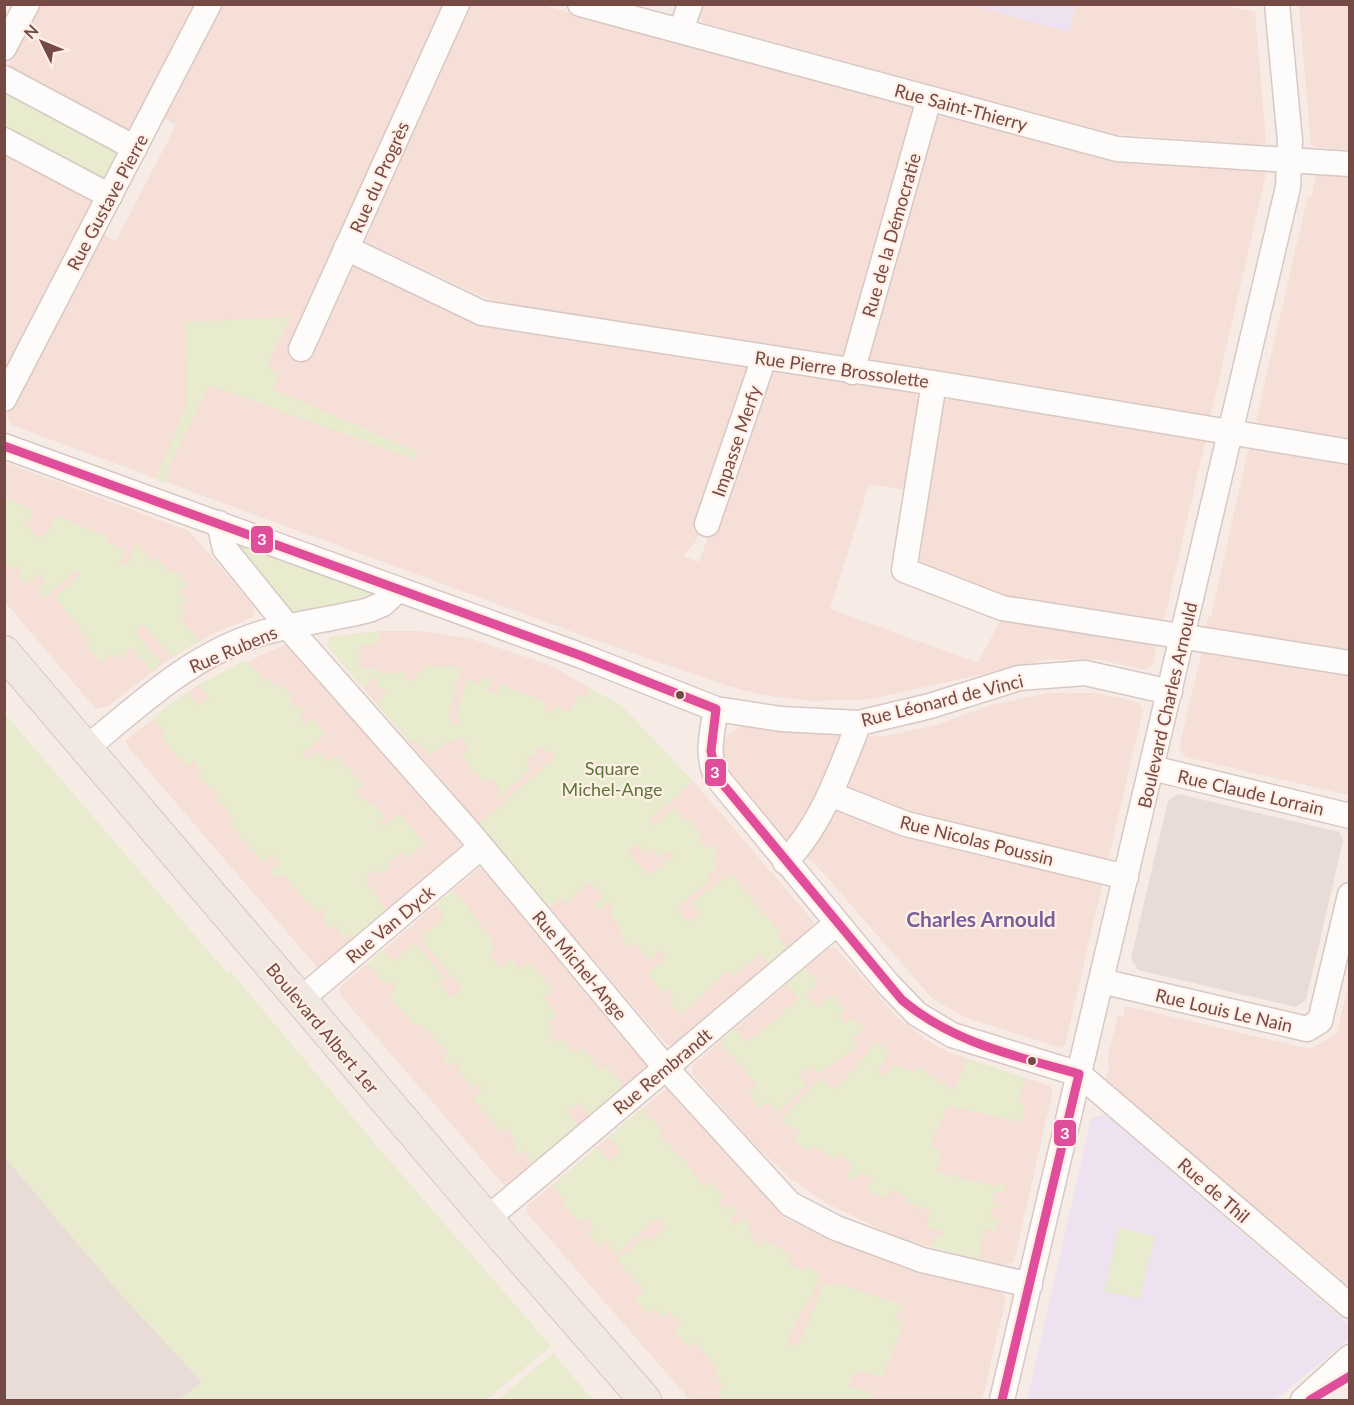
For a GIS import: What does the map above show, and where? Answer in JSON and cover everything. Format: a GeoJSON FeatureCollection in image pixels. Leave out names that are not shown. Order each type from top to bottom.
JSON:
{"type":"FeatureCollection","features":[{"type":"Feature","properties":{"kind":"main road","name":"Boulevard Albert 1er"},"geometry":{"type":"LineString","coordinates":[[4,652],[88,747],[300,1000],[645,1401]]}},
{"type":"Feature","properties":{"kind":"street"},"geometry":{"type":"LineString","coordinates":[[4,48],[27,4]]}},
{"type":"Feature","properties":{"kind":"street","name":"Rue Gustave Pierre"},"geometry":{"type":"LineString","coordinates":[[4,399],[209,4]]}},
{"type":"Feature","properties":{"kind":"street","name":"Rue du Progrès"},"geometry":{"type":"LineString","coordinates":[[301,349],[457,4]]}},
{"type":"Feature","properties":{"kind":"street","name":"Rue Saint-Thierry"},"geometry":{"type":"LineString","coordinates":[[579,4],[1117,149],[1350,164]]}},
{"type":"Feature","properties":{"kind":"street"},"geometry":{"type":"LineString","coordinates":[[681,31],[690,4]]}},
{"type":"Feature","properties":{"kind":"street","name":"Boulevard Charles Arnould"},"geometry":{"type":"LineString","coordinates":[[1002,1401],[1079,1074],[1109,983],[1126,877],[1158,770],[1170,692],[1175,635],[1231,433],[1288,187],[1290,141],[1276,5]]}},
{"type":"Feature","properties":{"kind":"street"},"geometry":{"type":"LineString","coordinates":[[4,78],[135,148]]}},
{"type":"Feature","properties":{"kind":"street","name":"Rue de la Démocratie"},"geometry":{"type":"LineString","coordinates":[[852,372],[929,99]]}},
{"type":"Feature","properties":{"kind":"street"},"geometry":{"type":"LineString","coordinates":[[4,140],[110,195]]}},
{"type":"Feature","properties":{"kind":"street","name":"Rue Pierre Brossolette"},"geometry":{"type":"LineString","coordinates":[[346,248],[482,313],[934,383],[1350,452]]}},
{"type":"Feature","properties":{"kind":"street","name":"Impasse Merfy"},"geometry":{"type":"LineString","coordinates":[[707,524],[764,358]]}},
{"type":"Feature","properties":{"kind":"street"},"geometry":{"type":"LineString","coordinates":[[934,383],[904,570],[1002,608],[1350,663]]}},
{"type":"Feature","properties":{"kind":"street","name":"Rue Léonard de Vinci"},"geometry":{"type":"LineString","coordinates":[[4,446],[582,656],[716,710],[781,719],[859,723],[930,706],[1020,678],[1085,673],[1170,692]]}},
{"type":"Feature","properties":{"kind":"street","name":"Rue Michel-Ange"},"geometry":{"type":"LineString","coordinates":[[219,524],[225,549],[288,627],[481,848],[665,1067],[790,1204],[836,1228],[922,1260],[1030,1285]]}},
{"type":"Feature","properties":{"kind":"street","name":"Rue Rubens"},"geometry":{"type":"LineString","coordinates":[[88,747],[176,674],[235,644],[288,627],[369,610],[383,604],[398,590]]}},
{"type":"Feature","properties":{"kind":"street"},"geometry":{"type":"LineString","coordinates":[[716,710],[709,747],[710,762],[716,776],[772,842],[785,862],[902,1000],[933,1025],[952,1035],[1079,1074]]}},
{"type":"Feature","properties":{"kind":"street"},"geometry":{"type":"LineString","coordinates":[[785,862],[809,830],[830,794],[859,723]]}},
{"type":"Feature","properties":{"kind":"street","name":"Rue Claude Lorrain"},"geometry":{"type":"LineString","coordinates":[[1158,770],[1350,816]]}},
{"type":"Feature","properties":{"kind":"street","name":"Rue Nicolas Poussin"},"geometry":{"type":"LineString","coordinates":[[830,794],[906,824],[1126,877]]}},
{"type":"Feature","properties":{"kind":"street","name":"Rue Van Dyck"},"geometry":{"type":"LineString","coordinates":[[300,1000],[481,848]]}},
{"type":"Feature","properties":{"kind":"street"},"geometry":{"type":"LineString","coordinates":[[1346,927],[1350,896]]}},
{"type":"Feature","properties":{"kind":"street","name":"Rue Rembrandt"},"geometry":{"type":"LineString","coordinates":[[487,1219],[837,923]]}},
{"type":"Feature","properties":{"kind":"street","name":"Rue Louis Le Nain"},"geometry":{"type":"LineString","coordinates":[[1109,983],[1307,1029],[1320,1021],[1346,927]]}},
{"type":"Feature","properties":{"kind":"street","name":"Rue de Thil"},"geometry":{"type":"LineString","coordinates":[[1079,1074],[1350,1306]]}},
{"type":"Feature","properties":{"kind":"street"},"geometry":{"type":"LineString","coordinates":[[1303,1401],[1350,1357]]}},
{"type":"Feature","properties":{"kind":"street"},"geometry":{"type":"LineString","coordinates":[[1310,1401],[1350,1376]]}},
{"type":"Feature","properties":{"kind":"shaded area"},"geometry":{"type":"Polygon","coordinates":[[[701,4],[972,5],[1069,32],[1076,5],[1223,5],[1255,12],[1266,142],[1263,145],[1112,134],[703,23],[698,13],[701,4]]]}},
{"type":"Feature","properties":{"kind":"shaded area"},"geometry":{"type":"Polygon","coordinates":[[[41,5],[200,5],[133,130],[123,133],[12,74],[8,66],[41,5]]]}},
{"type":"Feature","properties":{"kind":"shaded area"},"geometry":{"type":"Polygon","coordinates":[[[223,5],[444,5],[288,348],[312,357],[355,263],[487,323],[755,367],[696,541],[683,556],[699,562],[768,368],[914,392],[920,402],[906,490],[869,484],[830,609],[978,663],[1002,617],[1157,644],[1153,664],[1145,670],[1101,660],[1050,659],[871,699],[812,701],[762,695],[725,685],[584,636],[11,425],[7,414],[102,234],[116,241],[176,125],[163,117],[223,5]]]}},
{"type":"Feature","properties":{"kind":"shaded area"},"geometry":{"type":"Polygon","coordinates":[[[470,5],[542,5],[913,106],[915,109],[843,357],[495,302],[366,243],[470,5]]]}},
{"type":"Feature","properties":{"kind":"shaded area"},"geometry":{"type":"Polygon","coordinates":[[[972,5],[1076,5],[1069,32],[972,5]]]}},
{"type":"Feature","properties":{"kind":"shaded area"},"geometry":{"type":"Polygon","coordinates":[[[1299,5],[1349,5],[1349,150],[1311,145],[1299,5]]]}},
{"type":"Feature","properties":{"kind":"shaded area"},"geometry":{"type":"Polygon","coordinates":[[[940,113],[1111,160],[1264,170],[1266,174],[1211,414],[1208,416],[871,362],[868,358],[936,115],[940,113]]]}},
{"type":"Feature","properties":{"kind":"shaded area"},"geometry":{"type":"Polygon","coordinates":[[[5,147],[97,203],[5,379],[5,147]]]}},
{"type":"Feature","properties":{"kind":"shaded area"},"geometry":{"type":"Polygon","coordinates":[[[1316,173],[1349,175],[1349,439],[1259,425],[1256,420],[1308,196],[1312,196],[1316,173]]]}},
{"type":"Feature","properties":{"kind":"shaded area"},"geometry":{"type":"Polygon","coordinates":[[[951,398],[1202,438],[1205,442],[1165,616],[1157,622],[1012,598],[924,566],[917,555],[941,403],[951,398]]]}},
{"type":"Feature","properties":{"kind":"shaded area"},"geometry":{"type":"Polygon","coordinates":[[[1253,446],[1349,462],[1349,653],[1206,630],[1208,617],[1211,617],[1248,450],[1253,446]]]}},
{"type":"Feature","properties":{"kind":"shaded area"},"geometry":{"type":"Polygon","coordinates":[[[4,462],[189,531],[254,606],[253,617],[210,635],[172,657],[108,706],[96,709],[5,602],[4,462]]]}},
{"type":"Feature","properties":{"kind":"shaded area"},"geometry":{"type":"Polygon","coordinates":[[[378,631],[418,631],[469,638],[550,665],[590,688],[565,750],[479,824],[327,646],[330,637],[378,631]]]}},
{"type":"Feature","properties":{"kind":"shaded area"},"geometry":{"type":"Polygon","coordinates":[[[290,642],[462,843],[461,849],[324,969],[317,967],[128,747],[126,740],[198,685],[290,642]]]}},
{"type":"Feature","properties":{"kind":"shaded area"},"geometry":{"type":"Polygon","coordinates":[[[1206,650],[1349,673],[1349,795],[1185,757],[1179,748],[1201,655],[1206,650]]]}},
{"type":"Feature","properties":{"kind":"shaded area"},"geometry":{"type":"Polygon","coordinates":[[[1048,693],[1096,693],[1138,702],[1143,710],[1065,1045],[1061,1048],[964,1017],[932,998],[817,866],[775,833],[725,775],[721,747],[725,737],[745,722],[836,735],[885,736],[933,726],[992,705],[1048,693]]]}},
{"type":"Feature","properties":{"kind":"shaded area"},"geometry":{"type":"Polygon","coordinates":[[[693,781],[814,922],[811,929],[679,1044],[667,1045],[549,908],[693,781]]]}},
{"type":"Feature","properties":{"kind":"shaded area"},"geometry":{"type":"Polygon","coordinates":[[[1178,794],[1339,832],[1343,841],[1306,1000],[1296,1007],[1138,970],[1131,958],[1168,801],[1178,794]]]}},
{"type":"Feature","properties":{"kind":"shaded area"},"geometry":{"type":"Polygon","coordinates":[[[479,868],[485,870],[649,1061],[649,1069],[510,1188],[503,1184],[340,995],[340,987],[479,868]]]}},
{"type":"Feature","properties":{"kind":"shaded area"},"geometry":{"type":"Polygon","coordinates":[[[829,947],[836,948],[898,1018],[930,1042],[948,1052],[1050,1086],[1053,1090],[1014,1261],[1005,1265],[924,1245],[892,1235],[828,1204],[790,1178],[756,1146],[692,1074],[693,1065],[829,947]]]}},
{"type":"Feature","properties":{"kind":"shaded area"},"geometry":{"type":"Polygon","coordinates":[[[1349,980],[1349,1291],[1108,1082],[1106,1077],[1110,1065],[1107,1061],[1118,1015],[1123,1016],[1125,1006],[1310,1049],[1337,1034],[1349,980]]]}},
{"type":"Feature","properties":{"kind":"shaded area"},"geometry":{"type":"Polygon","coordinates":[[[4,1006],[343,1400],[5,1400],[4,1006]]]}},
{"type":"Feature","properties":{"kind":"shaded area"},"geometry":{"type":"Polygon","coordinates":[[[667,1088],[671,1089],[784,1218],[879,1259],[1000,1291],[1006,1298],[982,1400],[690,1400],[527,1213],[527,1206],[667,1088]]]}},
{"type":"Feature","properties":{"kind":"shaded area"},"geometry":{"type":"Polygon","coordinates":[[[1105,1114],[1349,1325],[1349,1339],[1275,1400],[1027,1400],[1091,1119],[1105,1114]]]}},
{"type":"Feature","properties":{"kind":"green space"},"geometry":{"type":"Polygon","coordinates":[[[4,83],[123,146],[109,183],[5,135],[4,83]]]}},
{"type":"Feature","properties":{"kind":"green space"},"geometry":{"type":"Polygon","coordinates":[[[291,317],[268,361],[271,369],[279,375],[273,389],[418,452],[414,459],[209,385],[174,456],[164,483],[156,479],[187,404],[185,322],[291,317]]]}},
{"type":"Feature","properties":{"kind":"green space"},"geometry":{"type":"Polygon","coordinates":[[[4,498],[30,508],[32,514],[23,527],[31,529],[38,539],[49,530],[56,516],[108,537],[106,542],[125,549],[119,565],[122,566],[129,562],[136,543],[152,562],[158,558],[170,573],[175,569],[188,584],[179,592],[187,602],[180,608],[185,615],[180,619],[199,641],[172,657],[143,624],[135,632],[162,663],[151,670],[131,648],[117,660],[111,653],[101,663],[86,645],[90,642],[55,597],[80,574],[77,570],[44,599],[39,588],[46,582],[40,574],[24,584],[19,578],[23,573],[18,567],[13,571],[5,561],[4,498]]]}},
{"type":"Feature","properties":{"kind":"green space"},"geometry":{"type":"Polygon","coordinates":[[[238,545],[373,594],[291,617],[238,545]]]}},
{"type":"Feature","properties":{"kind":"green space","name":"Square Michel-Ange"},"geometry":{"type":"Polygon","coordinates":[[[379,631],[378,645],[360,645],[359,669],[378,669],[378,673],[406,673],[406,680],[416,681],[417,673],[423,673],[424,666],[461,667],[449,713],[452,725],[460,723],[457,714],[467,679],[479,686],[482,677],[491,680],[488,690],[497,694],[501,684],[546,703],[544,710],[552,713],[555,706],[570,712],[578,695],[586,698],[590,688],[622,706],[693,781],[648,821],[654,826],[674,808],[686,822],[690,819],[702,834],[697,838],[705,848],[711,844],[719,856],[713,861],[717,868],[707,876],[710,881],[676,908],[689,923],[701,914],[691,902],[731,874],[779,932],[777,935],[788,949],[769,965],[760,953],[734,976],[728,970],[681,1015],[669,1001],[674,995],[668,989],[663,994],[648,974],[667,957],[660,949],[649,960],[636,944],[630,948],[618,934],[623,929],[610,913],[614,909],[607,902],[597,910],[593,904],[602,896],[590,882],[565,903],[560,898],[549,908],[479,824],[558,755],[538,747],[534,756],[531,755],[525,760],[531,768],[498,798],[496,796],[501,790],[491,778],[485,783],[475,771],[471,775],[469,773],[473,769],[461,754],[469,747],[460,736],[451,743],[449,740],[430,755],[416,740],[410,742],[376,703],[387,693],[380,687],[378,689],[377,675],[363,688],[327,646],[330,637],[379,631]],[[638,843],[628,852],[649,876],[673,856],[669,851],[660,858],[652,848],[645,854],[638,843]]]}},
{"type":"Feature","properties":{"kind":"green space"},"geometry":{"type":"Polygon","coordinates":[[[246,660],[265,682],[269,680],[276,687],[280,684],[293,696],[289,701],[295,708],[300,705],[306,711],[298,717],[304,725],[312,719],[326,735],[302,753],[306,760],[319,752],[327,762],[337,755],[363,785],[356,790],[369,805],[373,803],[385,817],[379,822],[383,827],[399,814],[425,843],[408,858],[402,852],[388,863],[390,866],[381,875],[375,869],[364,879],[388,912],[355,940],[349,933],[344,938],[336,925],[330,929],[322,919],[326,915],[321,908],[316,912],[283,874],[276,878],[270,871],[280,863],[272,854],[262,862],[229,823],[234,818],[216,798],[219,795],[196,774],[201,770],[193,760],[186,766],[161,737],[165,733],[152,718],[187,692],[198,706],[209,697],[198,685],[246,660]]]}},
{"type":"Feature","properties":{"kind":"green space"},"geometry":{"type":"Polygon","coordinates":[[[5,714],[228,974],[231,972],[376,1145],[551,1346],[486,1400],[179,1400],[202,1382],[122,1296],[5,1158],[5,714]]]}},
{"type":"Feature","properties":{"kind":"green space"},"geometry":{"type":"Polygon","coordinates":[[[454,890],[489,936],[494,948],[488,954],[500,968],[512,959],[520,969],[529,962],[553,990],[543,998],[557,1015],[549,1023],[554,1030],[549,1035],[555,1043],[562,1039],[575,1054],[582,1048],[600,1069],[606,1065],[625,1089],[592,1117],[579,1102],[567,1112],[580,1128],[535,1166],[523,1151],[520,1154],[513,1146],[516,1144],[507,1127],[501,1132],[473,1099],[483,1089],[478,1083],[473,1088],[458,1071],[462,1068],[457,1062],[451,1066],[442,1060],[448,1053],[421,1024],[417,1027],[388,996],[397,988],[391,980],[385,985],[367,964],[383,950],[394,961],[415,943],[445,977],[439,982],[451,998],[462,989],[420,938],[445,917],[435,905],[454,890]]]}},
{"type":"Feature","properties":{"kind":"green space"},"geometry":{"type":"Polygon","coordinates":[[[805,968],[818,983],[806,994],[817,1008],[833,994],[846,1010],[839,1016],[846,1024],[853,1018],[864,1030],[853,1039],[859,1046],[817,1074],[810,1067],[799,1076],[807,1085],[777,1113],[768,1103],[760,1109],[748,1094],[757,1086],[720,1042],[734,1029],[747,1043],[799,999],[786,984],[805,968]]]}},
{"type":"Feature","properties":{"kind":"green space"},"geometry":{"type":"Polygon","coordinates":[[[877,1042],[890,1052],[877,1070],[885,1076],[895,1064],[913,1072],[917,1067],[954,1091],[968,1059],[1025,1078],[1018,1101],[1025,1103],[1021,1122],[948,1106],[930,1145],[941,1151],[936,1172],[999,1187],[1000,1183],[1005,1184],[1003,1193],[995,1191],[992,1203],[1001,1206],[1001,1209],[992,1207],[990,1217],[998,1219],[995,1231],[984,1229],[979,1259],[931,1247],[938,1235],[943,1236],[944,1231],[927,1227],[930,1210],[925,1207],[924,1210],[906,1202],[908,1197],[890,1189],[885,1198],[868,1190],[873,1178],[860,1173],[854,1180],[846,1176],[853,1165],[838,1154],[834,1159],[814,1146],[809,1152],[794,1141],[800,1132],[780,1121],[820,1078],[835,1090],[877,1042]]]}},
{"type":"Feature","properties":{"kind":"green space"},"geometry":{"type":"Polygon","coordinates":[[[642,1108],[661,1129],[658,1132],[677,1155],[679,1153],[700,1182],[704,1186],[710,1182],[724,1198],[719,1203],[725,1210],[732,1204],[738,1211],[729,1220],[733,1225],[744,1218],[751,1226],[747,1230],[759,1245],[765,1241],[792,1255],[788,1263],[803,1271],[806,1266],[821,1276],[804,1311],[801,1310],[788,1343],[794,1348],[801,1341],[825,1282],[834,1287],[836,1283],[904,1305],[895,1320],[904,1323],[883,1377],[855,1370],[848,1387],[874,1393],[872,1400],[723,1400],[716,1393],[724,1386],[715,1376],[719,1371],[695,1341],[688,1347],[675,1331],[681,1325],[670,1312],[663,1317],[655,1309],[648,1315],[635,1299],[644,1291],[617,1261],[646,1236],[651,1241],[666,1227],[657,1217],[617,1254],[606,1241],[599,1246],[587,1232],[594,1226],[586,1216],[579,1222],[563,1203],[565,1200],[553,1185],[597,1147],[610,1162],[622,1151],[609,1137],[642,1108]]]}},
{"type":"Feature","properties":{"kind":"green space"},"geometry":{"type":"Polygon","coordinates":[[[1119,1227],[1155,1236],[1140,1299],[1104,1291],[1119,1227]]]}},
{"type":"Feature","properties":{"kind":"green space"},"geometry":{"type":"Polygon","coordinates":[[[553,1353],[593,1400],[498,1400],[553,1353]]]}},
{"type":"Feature","properties":{"kind":"transit line","name":"3"},"geometry":{"type":"LineString","coordinates":[[4,446],[582,656],[716,709],[711,751],[716,776],[902,1000],[922,1015],[964,1038],[1009,1054],[1079,1074],[1002,1400]]}},
{"type":"Feature","properties":{"kind":"transit line","name":"3"},"geometry":{"type":"LineString","coordinates":[[1310,1400],[1350,1376]]}},
{"type":"Feature","properties":{"kind":"district","name":"Charles Arnould"},"geometry":{"type":"Point","coordinates":[981,918]}}]}
